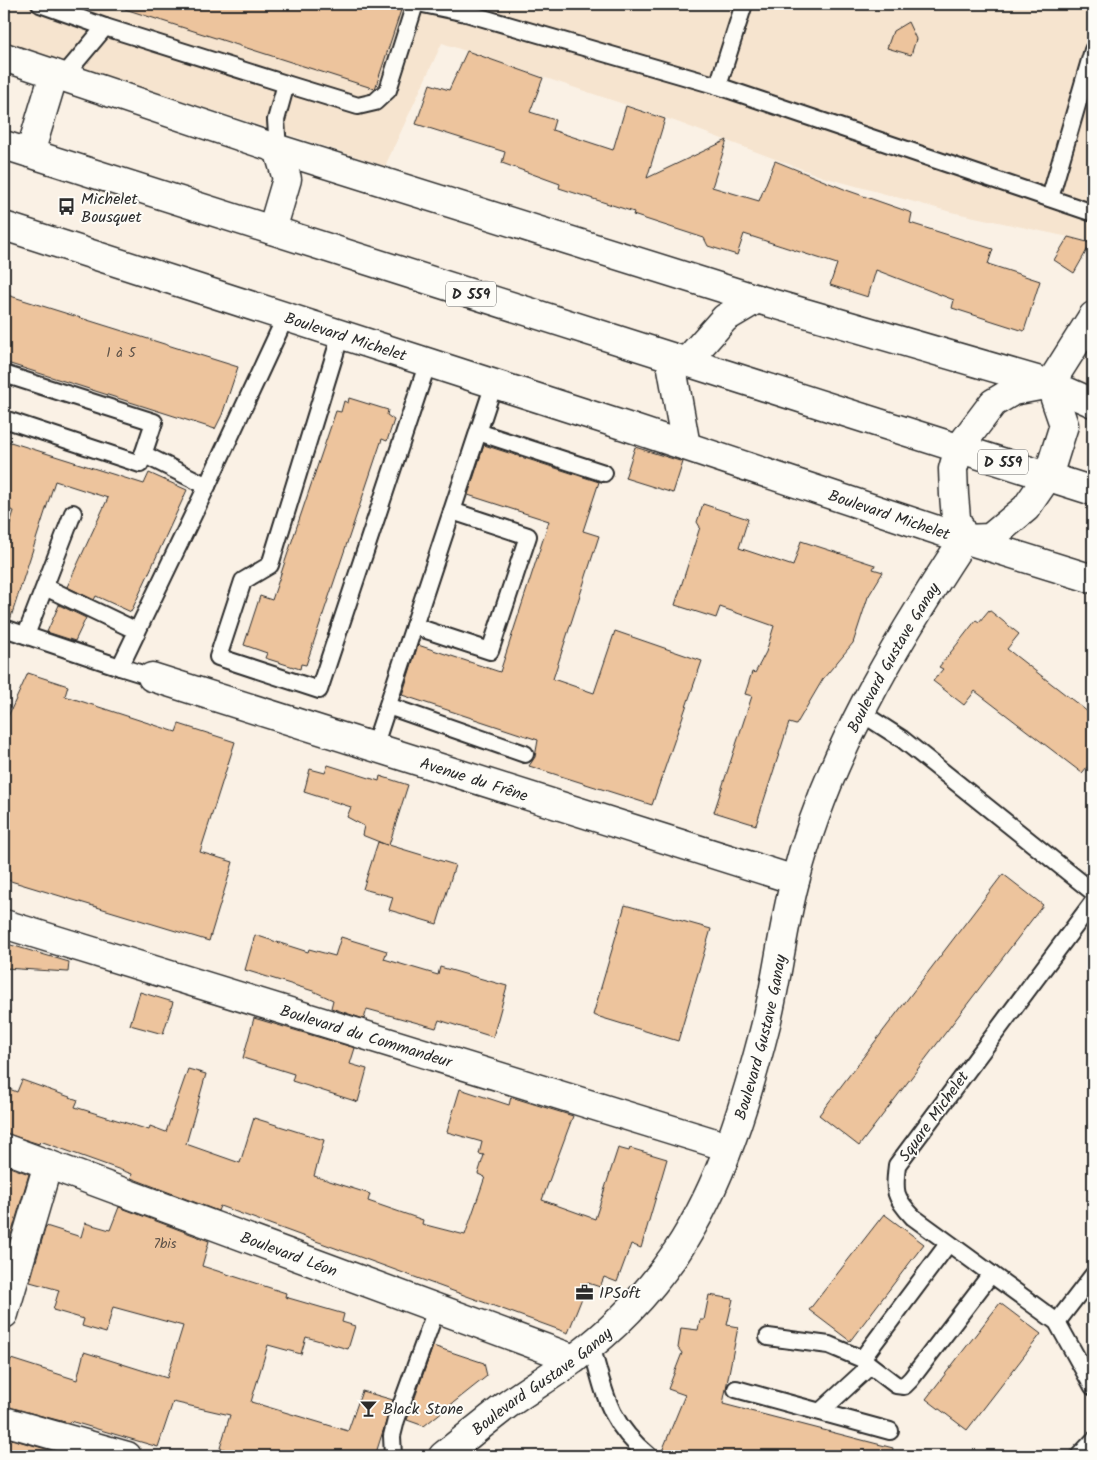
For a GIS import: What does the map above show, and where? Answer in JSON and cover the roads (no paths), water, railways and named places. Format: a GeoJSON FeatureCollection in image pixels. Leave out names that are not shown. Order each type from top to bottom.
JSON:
{"type":"FeatureCollection","features":[{"type":"Feature","properties":{"kind":"street"},"geometry":{"type":"LineString","coordinates":[[4,58],[278,149],[757,299],[1050,384],[1093,403]]}},
{"type":"Feature","properties":{"kind":"street"},"geometry":{"type":"LineString","coordinates":[[30,153],[59,75]]}},
{"type":"Feature","properties":{"kind":"street","name":"D 559"},"geometry":{"type":"LineString","coordinates":[[4,145],[1093,491]]}},
{"type":"Feature","properties":{"kind":"street"},"geometry":{"type":"LineString","coordinates":[[272,230],[287,179],[278,149]]}},
{"type":"Feature","properties":{"kind":"street","name":"Boulevard Michelet"},"geometry":{"type":"LineString","coordinates":[[4,226],[686,446],[964,539],[1093,579]]}},
{"type":"Feature","properties":{"kind":"street"},"geometry":{"type":"LineString","coordinates":[[686,446],[678,359],[726,318],[757,299]]}},
{"type":"Feature","properties":{"kind":"street"},"geometry":{"type":"LineString","coordinates":[[1050,384],[1064,425],[1048,476],[1026,508],[990,538],[964,539],[956,518],[952,469],[959,448],[993,403],[1013,390],[1050,384],[1093,316]]}},
{"type":"Feature","properties":{"kind":"street","name":"Boulevard Gustave Ganay"},"geometry":{"type":"LineString","coordinates":[[443,1456],[508,1405],[583,1352],[625,1315],[676,1253],[698,1216],[728,1147],[767,1019],[795,880],[830,777],[860,712],[932,588],[964,539]]}},
{"type":"Feature","properties":{"kind":"street","name":"Avenue du Frêne"},"geometry":{"type":"LineString","coordinates":[[152,677],[795,880]]}},
{"type":"Feature","properties":{"kind":"street","name":"Boulevard du Commandeur"},"geometry":{"type":"LineString","coordinates":[[4,924],[728,1147]]}},
{"type":"Feature","properties":{"kind":"street","name":"Boulevard Léon"},"geometry":{"type":"LineString","coordinates":[[4,1148],[437,1307],[583,1352]]}},
{"type":"Feature","properties":{"kind":"street"},"geometry":{"type":"LineString","coordinates":[[4,1314],[48,1164]]}},
{"type":"Feature","properties":{"kind":"street"},"geometry":{"type":"LineString","coordinates":[[4,1421],[127,1456]]}},
{"type":"Feature","properties":{"kind":"lane"},"geometry":{"type":"LineString","coordinates":[[40,4],[105,27],[358,106],[375,102],[388,90],[415,4]]}},
{"type":"Feature","properties":{"kind":"lane"},"geometry":{"type":"LineString","coordinates":[[423,4],[468,8],[718,86],[1093,213]]}},
{"type":"Feature","properties":{"kind":"lane"},"geometry":{"type":"LineString","coordinates":[[718,86],[744,4]]}},
{"type":"Feature","properties":{"kind":"lane"},"geometry":{"type":"LineString","coordinates":[[59,75],[105,27]]}},
{"type":"Feature","properties":{"kind":"lane"},"geometry":{"type":"LineString","coordinates":[[1050,198],[1093,50]]}},
{"type":"Feature","properties":{"kind":"lane"},"geometry":{"type":"LineString","coordinates":[[278,149],[276,120],[286,84]]}},
{"type":"Feature","properties":{"kind":"lane"},"geometry":{"type":"LineString","coordinates":[[120,667],[286,316]]}},
{"type":"Feature","properties":{"kind":"lane"},"geometry":{"type":"LineString","coordinates":[[341,334],[270,565],[244,581],[218,657],[319,690],[428,362]]}},
{"type":"Feature","properties":{"kind":"lane"},"geometry":{"type":"LineString","coordinates":[[4,374],[154,422],[140,464],[4,419]]}},
{"type":"Feature","properties":{"kind":"lane"},"geometry":{"type":"LineString","coordinates":[[374,747],[494,384]]}},
{"type":"Feature","properties":{"kind":"lane"},"geometry":{"type":"LineString","coordinates":[[478,432],[604,473]]}},
{"type":"Feature","properties":{"kind":"lane"},"geometry":{"type":"LineString","coordinates":[[143,454],[207,486]]}},
{"type":"Feature","properties":{"kind":"lane"},"geometry":{"type":"LineString","coordinates":[[414,626],[490,651],[528,536],[452,511]]}},
{"type":"Feature","properties":{"kind":"lane"},"geometry":{"type":"LineString","coordinates":[[26,635],[73,513]]}},
{"type":"Feature","properties":{"kind":"lane"},"geometry":{"type":"LineString","coordinates":[[45,587],[137,631]]}},
{"type":"Feature","properties":{"kind":"lane"},"geometry":{"type":"LineString","coordinates":[[4,628],[152,677]]}},
{"type":"Feature","properties":{"kind":"lane"},"geometry":{"type":"LineString","coordinates":[[388,706],[525,754]]}},
{"type":"Feature","properties":{"kind":"lane"},"geometry":{"type":"LineString","coordinates":[[860,712],[902,739],[1093,892]]}},
{"type":"Feature","properties":{"kind":"lane","name":"Square Michelet"},"geometry":{"type":"LineString","coordinates":[[1093,902],[897,1165],[895,1182],[898,1201],[913,1217],[1057,1322],[1093,1387]]}},
{"type":"Feature","properties":{"kind":"lane"},"geometry":{"type":"LineString","coordinates":[[821,1411],[866,1363],[948,1244]]}},
{"type":"Feature","properties":{"kind":"lane"},"geometry":{"type":"LineString","coordinates":[[768,1337],[828,1345],[866,1363],[896,1385],[904,1386],[991,1274]]}},
{"type":"Feature","properties":{"kind":"lane"},"geometry":{"type":"LineString","coordinates":[[1057,1322],[1093,1275]]}},
{"type":"Feature","properties":{"kind":"lane"},"geometry":{"type":"LineString","coordinates":[[393,1456],[392,1436],[396,1420],[437,1307]]}},
{"type":"Feature","properties":{"kind":"lane"},"geometry":{"type":"LineString","coordinates":[[583,1352],[604,1393],[614,1418],[624,1434],[649,1456]]}},
{"type":"Feature","properties":{"kind":"lane"},"geometry":{"type":"LineString","coordinates":[[736,1389],[890,1431]]}},
{"type":"Feature","properties":{"kind":"lane"},"geometry":{"type":"LineString","coordinates":[[1079,1456],[1093,1441]]}},
{"type":"Feature","properties":{"kind":"place","name":"Michelet Bousquet"},"geometry":{"type":"Point","coordinates":[67,207]}},
{"type":"Feature","properties":{"kind":"place","name":"IPSoft"},"geometry":{"type":"Point","coordinates":[585,1292]}},
{"type":"Feature","properties":{"kind":"place","name":"Black Stone"},"geometry":{"type":"Point","coordinates":[369,1408]}}]}
